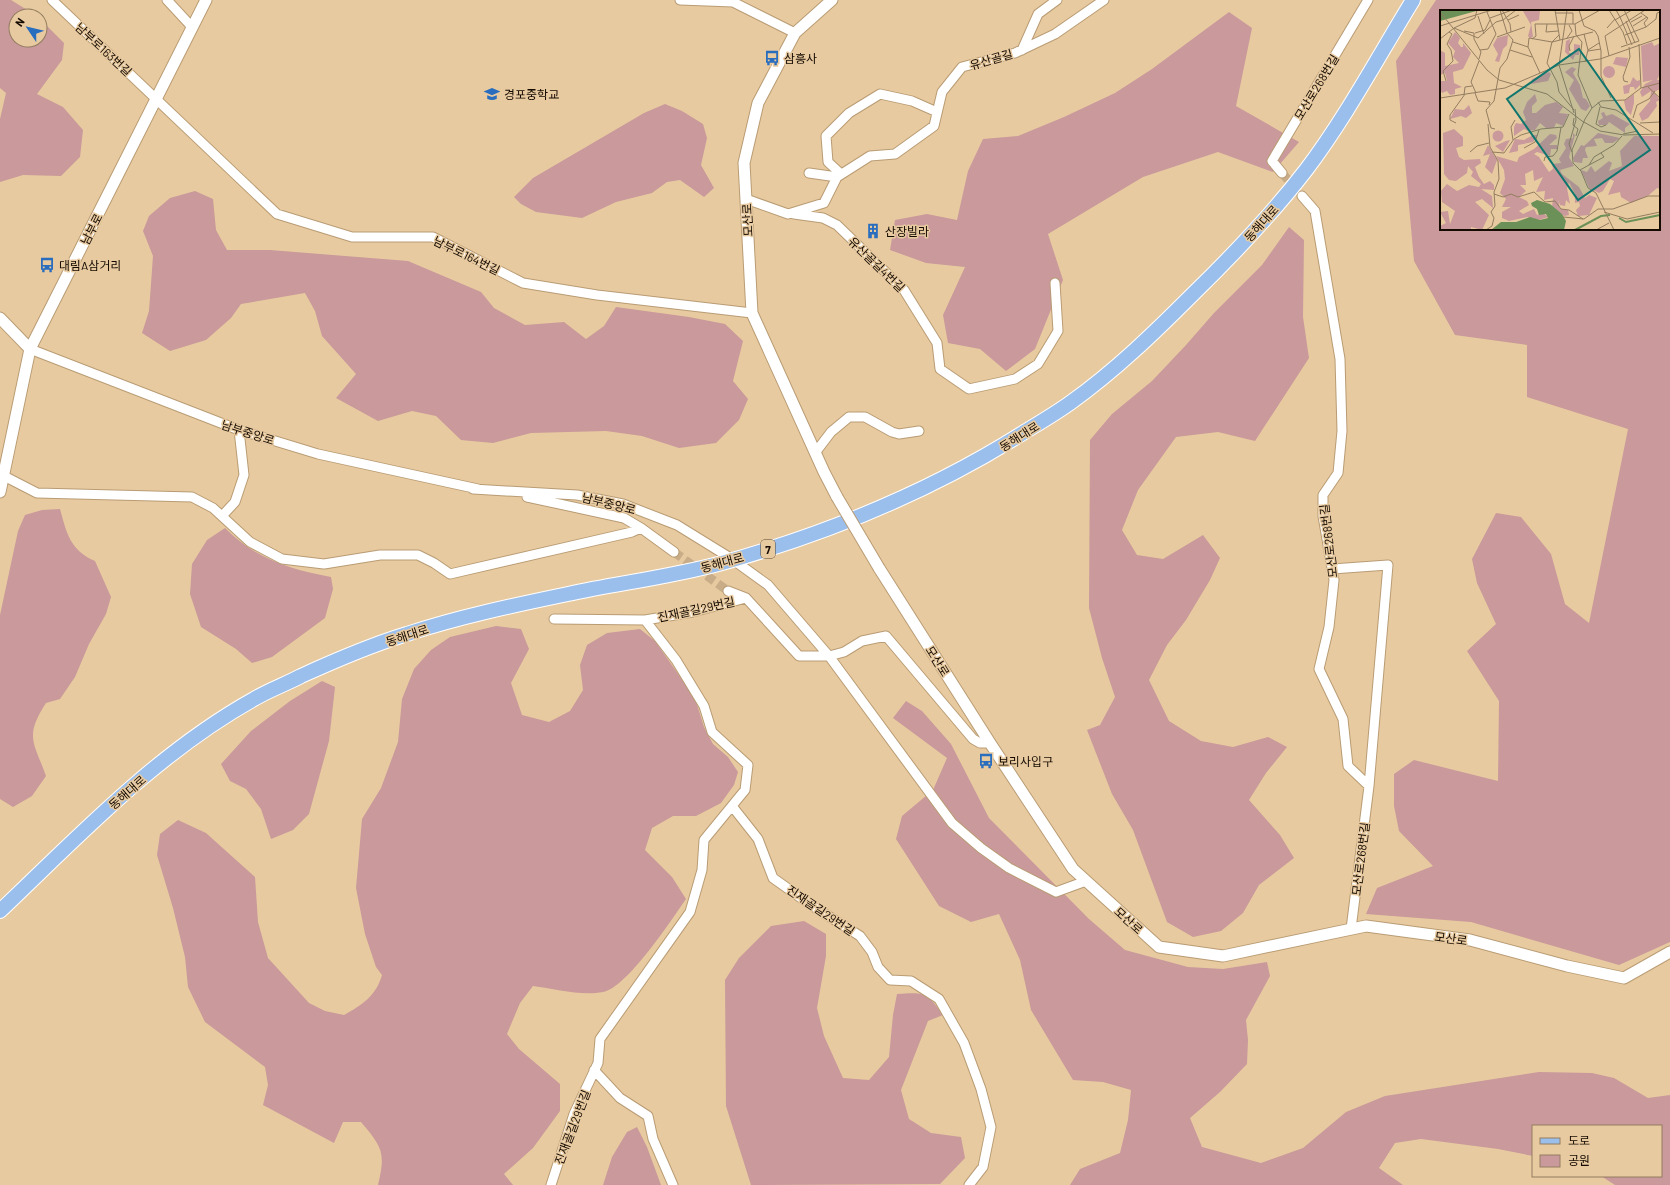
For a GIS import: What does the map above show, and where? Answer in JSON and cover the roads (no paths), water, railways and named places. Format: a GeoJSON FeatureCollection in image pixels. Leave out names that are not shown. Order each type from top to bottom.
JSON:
{"type":"FeatureCollection","features":[{"type":"Feature","properties":{"kind":"main road","name":"동해대로"},"geometry":{"type":"LineString","coordinates":[[0,911],[126,791],[193,738],[254,698],[326,665],[408,633],[572,593],[644,581],[732,559],[779,546],[832,527],[879,508],[951,475],[998,449],[1069,404],[1143,344],[1212,276],[1265,219],[1306,169],[1346,111],[1413,0]]}},
{"type":"Feature","properties":{"kind":"main road"},"geometry":{"type":"LineString","coordinates":[[0,904],[24,889]]}},
{"type":"Feature","properties":{"kind":"street","name":"남부로163번길"},"geometry":{"type":"LineString","coordinates":[[52,0],[156,98]]}},
{"type":"Feature","properties":{"kind":"street"},"geometry":{"type":"LineString","coordinates":[[167,0],[192,27]]}},
{"type":"Feature","properties":{"kind":"street","name":"남부로"},"geometry":{"type":"LineString","coordinates":[[0,492],[2,475],[30,349],[206,0]]}},
{"type":"Feature","properties":{"kind":"street"},"geometry":{"type":"LineString","coordinates":[[680,0],[733,2],[795,33]]}},
{"type":"Feature","properties":{"kind":"street","name":"모산로"},"geometry":{"type":"LineString","coordinates":[[832,0],[795,33],[758,104],[744,163],[752,313],[837,497],[879,568],[990,743],[1073,869],[1159,946],[1223,956],[1366,926],[1470,940],[1567,966],[1624,978],[1670,952]]}},
{"type":"Feature","properties":{"kind":"street"},"geometry":{"type":"LineString","coordinates":[[1022,50],[1038,14],[1057,0]]}},
{"type":"Feature","properties":{"kind":"street","name":"유산골길"},"geometry":{"type":"LineString","coordinates":[[839,176],[870,156],[895,154],[934,126],[942,92],[962,67],[1022,50],[1055,34],[1104,0]]}},
{"type":"Feature","properties":{"kind":"street","name":"모산로268번길"},"geometry":{"type":"LineString","coordinates":[[1282,173],[1272,161],[1368,0]]}},
{"type":"Feature","properties":{"kind":"street"},"geometry":{"type":"LineString","coordinates":[[839,176],[828,162],[826,136],[849,112],[880,94],[912,101],[937,112]]}},
{"type":"Feature","properties":{"kind":"street","name":"남부로164번길"},"geometry":{"type":"LineString","coordinates":[[156,98],[277,214],[352,237],[433,236],[523,283],[597,295],[752,313]]}},
{"type":"Feature","properties":{"kind":"street"},"geometry":{"type":"LineString","coordinates":[[809,173],[839,176]]}},
{"type":"Feature","properties":{"kind":"street"},"geometry":{"type":"LineString","coordinates":[[746,199],[788,214],[824,203],[839,176]]}},
{"type":"Feature","properties":{"kind":"street","name":"모산로268번길"},"geometry":{"type":"LineString","coordinates":[[1302,196],[1315,211],[1340,359],[1342,431],[1338,473],[1323,495],[1323,516],[1334,580],[1329,627],[1319,669],[1343,719],[1348,766],[1369,786],[1352,929]]}},
{"type":"Feature","properties":{"kind":"street","name":"유산골길4번길"},"geometry":{"type":"LineString","coordinates":[[788,214],[823,218],[837,225],[881,266],[904,290],[937,343],[940,369],[969,389],[1015,379],[1038,364],[1058,331],[1055,283]]}},
{"type":"Feature","properties":{"kind":"street"},"geometry":{"type":"LineString","coordinates":[[0,318],[30,349]]}},
{"type":"Feature","properties":{"kind":"street","name":"남부중앙로"},"geometry":{"type":"LineString","coordinates":[[30,349],[239,430],[318,454],[473,489],[552,502],[624,518],[641,528],[674,552]]}},
{"type":"Feature","properties":{"kind":"street"},"geometry":{"type":"LineString","coordinates":[[815,452],[831,432],[849,417],[865,417],[892,432],[899,434],[919,431]]}},
{"type":"Feature","properties":{"kind":"street"},"geometry":{"type":"LineString","coordinates":[[222,516],[234,502],[244,475],[239,430]]}},
{"type":"Feature","properties":{"kind":"street"},"geometry":{"type":"LineString","coordinates":[[2,475],[37,493],[192,497],[213,508],[250,542],[282,559],[324,564],[380,555],[418,555],[434,563],[450,574],[632,532],[641,528]]}},
{"type":"Feature","properties":{"kind":"street","name":"남부중앙로"},"geometry":{"type":"LineString","coordinates":[[473,489],[577,495],[623,504],[677,525],[732,559],[768,585],[829,656],[952,823],[981,848],[1009,868],[1056,892],[1086,881]]}},
{"type":"Feature","properties":{"kind":"street"},"geometry":{"type":"LineString","coordinates":[[1332,569],[1388,564],[1369,786]]}},
{"type":"Feature","properties":{"kind":"street"},"geometry":{"type":"LineString","coordinates":[[728,591],[746,598],[799,656],[829,656],[844,652],[862,641],[886,636],[973,739],[980,743],[990,743]]}},
{"type":"Feature","properties":{"kind":"street","name":"진재골길29번길"},"geometry":{"type":"LineString","coordinates":[[554,619],[645,620],[694,612],[746,598]]}},
{"type":"Feature","properties":{"kind":"street","name":"진재골길29번길"},"geometry":{"type":"LineString","coordinates":[[551,1185],[574,1114],[598,1063],[600,1039],[690,912],[702,870],[704,840],[745,790],[748,764],[712,732],[704,706],[676,660],[645,620]]}},
{"type":"Feature","properties":{"kind":"street","name":"진재골길29번길"},"geometry":{"type":"LineString","coordinates":[[732,806],[758,840],[773,878],[811,905],[860,936],[872,952],[878,966],[890,980],[911,982],[940,999],[964,1043],[981,1089],[990,1127],[983,1167],[969,1185]]}},
{"type":"Feature","properties":{"kind":"street","name":"진재골길29번길"},"geometry":{"type":"LineString","coordinates":[[594,1070],[620,1098],[648,1116],[653,1139],[673,1185]]}},
{"type":"Feature","properties":{"kind":"tunnel"},"geometry":{"type":"LineString","coordinates":[[1282,173],[1302,196]]}},
{"type":"Feature","properties":{"kind":"tunnel"},"geometry":{"type":"LineString","coordinates":[[674,552],[728,591]]}},
{"type":"Feature","properties":{"kind":"place","name":"삼흥사"},"geometry":{"type":"Point","coordinates":[772,58]}},
{"type":"Feature","properties":{"kind":"place","name":"경포중학교"},"geometry":{"type":"Point","coordinates":[492,94]}},
{"type":"Feature","properties":{"kind":"place","name":"산장빌라"},"geometry":{"type":"Point","coordinates":[873,231]}},
{"type":"Feature","properties":{"kind":"place","name":"대림A삼거리"},"geometry":{"type":"Point","coordinates":[47,265]}},
{"type":"Feature","properties":{"kind":"place","name":"보리사입구"},"geometry":{"type":"Point","coordinates":[986,761]}}]}
